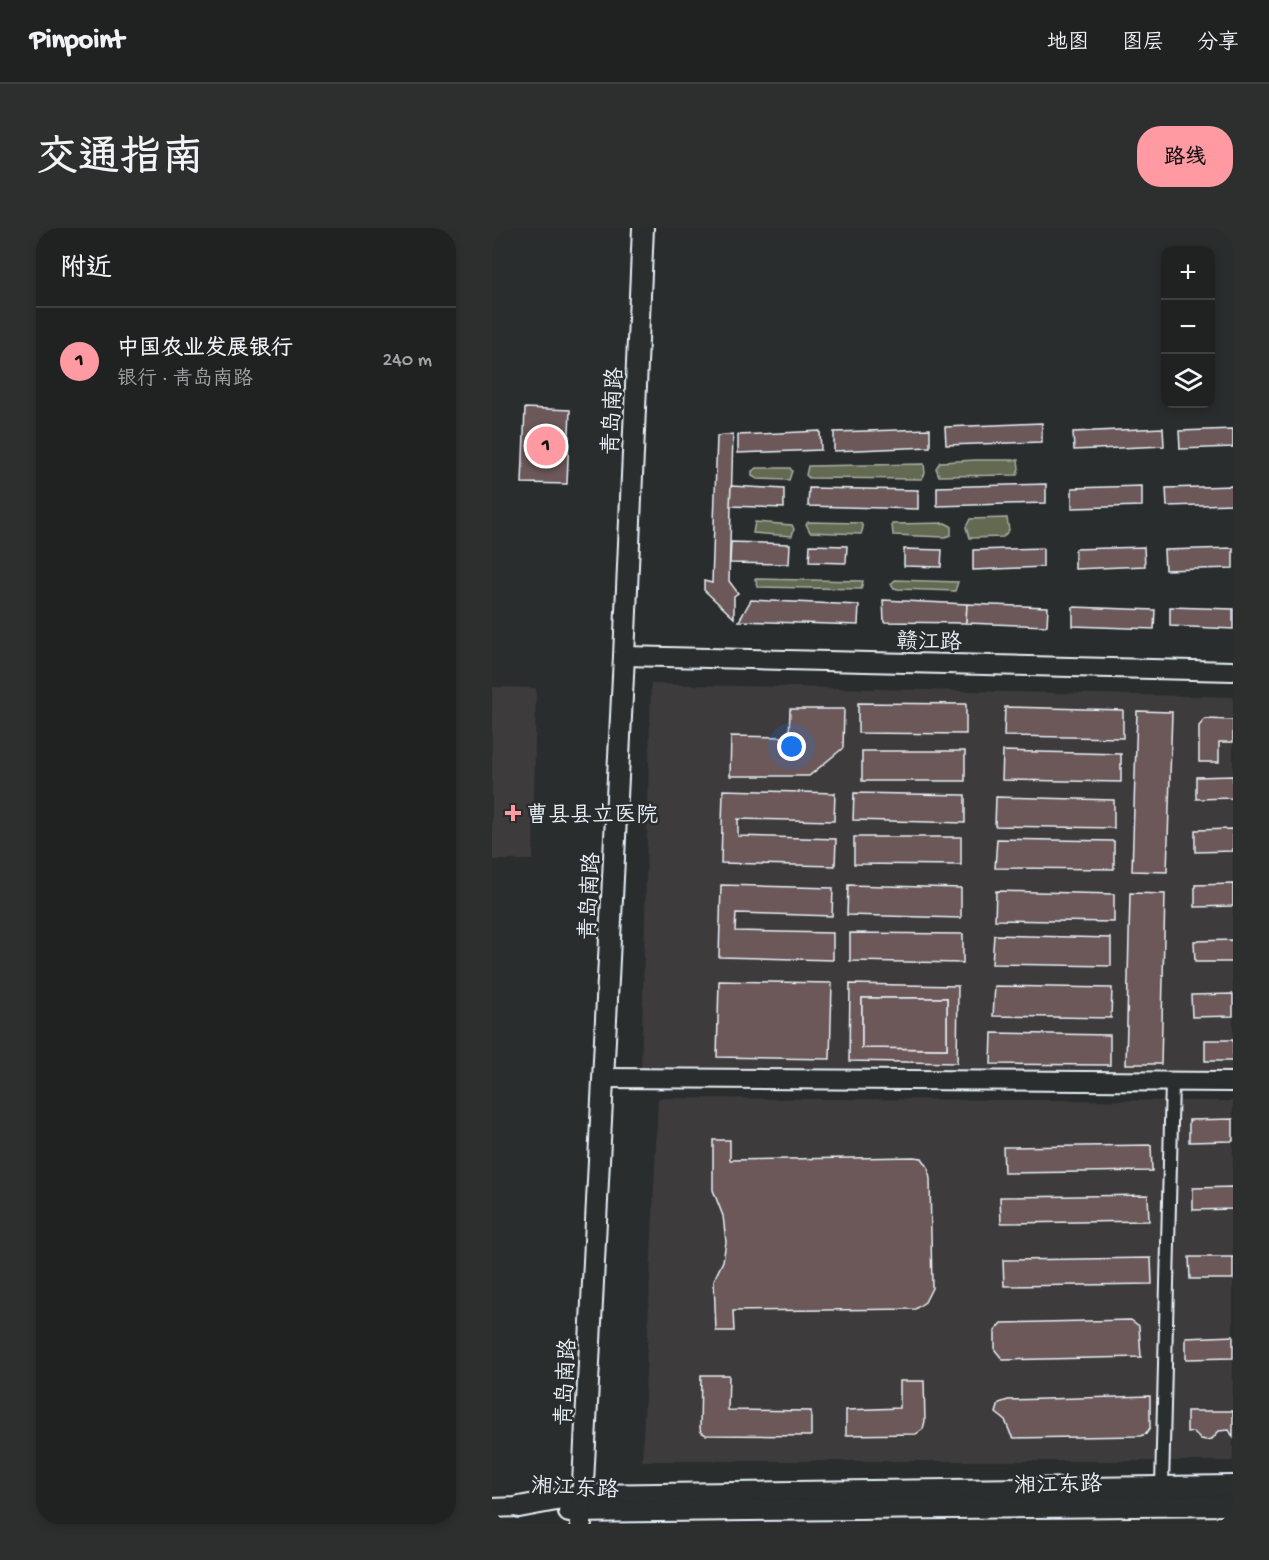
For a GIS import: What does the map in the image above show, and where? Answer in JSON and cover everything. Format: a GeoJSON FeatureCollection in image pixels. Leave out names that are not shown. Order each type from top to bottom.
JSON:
{"type":"FeatureCollection","features":[{"type":"Feature","properties":{"kind":"main road","name":"青岛南路"},"geometry":{"type":"LineString","coordinates":[[582,1511],[643,228]]}},
{"type":"Feature","properties":{"kind":"main road","name":"赣江路"},"geometry":{"type":"LineString","coordinates":[[624,656],[1233,671]]}},
{"type":"Feature","properties":{"kind":"main road"},"geometry":{"type":"LineString","coordinates":[[603,1078],[1233,1082]]}},
{"type":"Feature","properties":{"kind":"main road","name":"湘江东路"},"geometry":{"type":"LineString","coordinates":[[582,1511],[1162,1486],[1233,1486]]}},
{"type":"Feature","properties":{"kind":"main road","name":"湘江东路"},"geometry":{"type":"LineString","coordinates":[[519,1508],[582,1511],[1233,1505]]}},
{"type":"Feature","properties":{"kind":"main road"},"geometry":{"type":"LineString","coordinates":[[492,1508],[519,1508]]}},
{"type":"Feature","properties":{"kind":"street"},"geometry":{"type":"LineString","coordinates":[[1162,1486],[1172,1082]]}},
{"type":"Feature","properties":{"kind":"shaded area"},"geometry":{"type":"Polygon","coordinates":[[[651,684],[1233,697],[1233,1071],[641,1070],[651,684]]]}},
{"type":"Feature","properties":{"kind":"shaded area","name":"曹县县立医院"},"geometry":{"type":"Polygon","coordinates":[[[492,687],[536,688],[533,860],[492,860],[492,687]]]}},
{"type":"Feature","properties":{"kind":"shaded area"},"geometry":{"type":"Polygon","coordinates":[[[658,1098],[1233,1101],[1233,1461],[642,1461],[658,1098]]]}},
{"type":"Feature","properties":{"kind":"green space"},"geometry":{"type":"Polygon","coordinates":[[[1018,460],[1019,468],[1017,475],[939,476],[936,468],[940,462],[1018,460]]]}},
{"type":"Feature","properties":{"kind":"green space"},"geometry":{"type":"Polygon","coordinates":[[[924,464],[925,473],[922,479],[809,478],[806,475],[808,466],[924,464]]]}},
{"type":"Feature","properties":{"kind":"green space"},"geometry":{"type":"Polygon","coordinates":[[[757,468],[790,468],[792,471],[789,480],[757,479],[752,476],[752,471],[757,468]]]}},
{"type":"Feature","properties":{"kind":"green space"},"geometry":{"type":"Polygon","coordinates":[[[1007,518],[1009,530],[1003,537],[969,538],[966,527],[970,519],[1007,518]]]}},
{"type":"Feature","properties":{"kind":"green space"},"geometry":{"type":"Polygon","coordinates":[[[755,522],[792,525],[794,529],[792,536],[753,533],[755,522]]]}},
{"type":"Feature","properties":{"kind":"green space"},"geometry":{"type":"Polygon","coordinates":[[[808,522],[861,523],[863,528],[861,534],[810,532],[806,524],[808,522]]]}},
{"type":"Feature","properties":{"kind":"green space"},"geometry":{"type":"Polygon","coordinates":[[[945,523],[951,526],[951,535],[945,537],[893,535],[892,524],[945,523]]]}},
{"type":"Feature","properties":{"kind":"green space"},"geometry":{"type":"Polygon","coordinates":[[[755,579],[863,581],[861,589],[758,587],[755,579]]]}},
{"type":"Feature","properties":{"kind":"green space"},"geometry":{"type":"Polygon","coordinates":[[[895,580],[958,582],[955,591],[898,589],[891,584],[895,580]]]}},
{"type":"Feature","properties":{"kind":"building"},"geometry":{"type":"Polygon","coordinates":[[[525,408],[570,410],[567,484],[522,483],[525,408]]]}},
{"type":"Feature","properties":{"kind":"building"},"geometry":{"type":"Polygon","coordinates":[[[1042,423],[1042,442],[946,445],[945,427],[1042,423]]]}},
{"type":"Feature","properties":{"kind":"building"},"geometry":{"type":"Polygon","coordinates":[[[1163,428],[1164,446],[1074,450],[1073,432],[1163,428]]]}},
{"type":"Feature","properties":{"kind":"building"},"geometry":{"type":"Polygon","coordinates":[[[930,429],[930,447],[834,451],[834,432],[930,429]]]}},
{"type":"Feature","properties":{"kind":"building"},"geometry":{"type":"Polygon","coordinates":[[[1233,429],[1233,447],[1180,449],[1179,431],[1233,429]]]}},
{"type":"Feature","properties":{"kind":"building"},"geometry":{"type":"Polygon","coordinates":[[[820,431],[821,450],[738,453],[738,435],[820,431]]]}},
{"type":"Feature","properties":{"kind":"building"},"geometry":{"type":"Polygon","coordinates":[[[733,434],[729,581],[738,593],[734,596],[734,618],[704,590],[704,581],[712,583],[717,436],[733,434]]]}},
{"type":"Feature","properties":{"kind":"building"},"geometry":{"type":"Polygon","coordinates":[[[1046,484],[1046,503],[937,506],[937,487],[1046,484]]]}},
{"type":"Feature","properties":{"kind":"building"},"geometry":{"type":"Polygon","coordinates":[[[731,486],[784,489],[784,508],[730,506],[731,486]]]}},
{"type":"Feature","properties":{"kind":"building"},"geometry":{"type":"Polygon","coordinates":[[[1142,486],[1142,506],[1072,508],[1072,488],[1142,486]]]}},
{"type":"Feature","properties":{"kind":"building"},"geometry":{"type":"Polygon","coordinates":[[[1233,486],[1233,504],[1167,506],[1166,488],[1233,486]]]}},
{"type":"Feature","properties":{"kind":"building"},"geometry":{"type":"Polygon","coordinates":[[[809,488],[918,490],[918,509],[808,506],[809,488]]]}},
{"type":"Feature","properties":{"kind":"building"},"geometry":{"type":"Polygon","coordinates":[[[731,542],[790,544],[789,564],[730,563],[731,542]]]}},
{"type":"Feature","properties":{"kind":"building"},"geometry":{"type":"Polygon","coordinates":[[[810,545],[847,546],[846,563],[809,562],[810,545]]]}},
{"type":"Feature","properties":{"kind":"building"},"geometry":{"type":"Polygon","coordinates":[[[1144,547],[1145,566],[1075,569],[1075,549],[1144,547]]]}},
{"type":"Feature","properties":{"kind":"building"},"geometry":{"type":"Polygon","coordinates":[[[1043,548],[1043,567],[973,570],[973,550],[1043,548]]]}},
{"type":"Feature","properties":{"kind":"building"},"geometry":{"type":"Polygon","coordinates":[[[1233,548],[1233,568],[1165,570],[1164,550],[1233,548]]]}},
{"type":"Feature","properties":{"kind":"building"},"geometry":{"type":"Polygon","coordinates":[[[904,549],[942,550],[941,567],[904,566],[904,549]]]}},
{"type":"Feature","properties":{"kind":"building"},"geometry":{"type":"Polygon","coordinates":[[[751,600],[859,605],[858,625],[739,621],[751,600]]]}},
{"type":"Feature","properties":{"kind":"building"},"geometry":{"type":"Polygon","coordinates":[[[883,600],[967,604],[966,623],[884,622],[883,600]]]}},
{"type":"Feature","properties":{"kind":"building"},"geometry":{"type":"Polygon","coordinates":[[[967,604],[1048,607],[1047,626],[966,623],[967,604]]]}},
{"type":"Feature","properties":{"kind":"building"},"geometry":{"type":"Polygon","coordinates":[[[1073,607],[1155,610],[1154,629],[1073,626],[1073,607]]]}},
{"type":"Feature","properties":{"kind":"building"},"geometry":{"type":"Polygon","coordinates":[[[1170,607],[1233,609],[1233,629],[1170,626],[1170,607]]]}},
{"type":"Feature","properties":{"kind":"building"},"geometry":{"type":"Polygon","coordinates":[[[858,703],[966,704],[966,734],[858,733],[858,703]]]}},
{"type":"Feature","properties":{"kind":"building"},"geometry":{"type":"Polygon","coordinates":[[[1005,707],[1123,710],[1123,738],[1004,736],[1005,707]]]}},
{"type":"Feature","properties":{"kind":"building"},"geometry":{"type":"Polygon","coordinates":[[[790,709],[844,709],[843,748],[809,776],[730,776],[731,736],[789,737],[790,709]]]}},
{"type":"Feature","properties":{"kind":"building"},"geometry":{"type":"Polygon","coordinates":[[[1137,711],[1172,712],[1167,872],[1132,871],[1137,711]]]}},
{"type":"Feature","properties":{"kind":"building"},"geometry":{"type":"Polygon","coordinates":[[[1205,719],[1233,720],[1233,742],[1219,742],[1219,762],[1199,762],[1199,726],[1205,719]]]}},
{"type":"Feature","properties":{"kind":"building"},"geometry":{"type":"Polygon","coordinates":[[[862,751],[965,751],[965,781],[862,781],[862,751]]]}},
{"type":"Feature","properties":{"kind":"building"},"geometry":{"type":"Polygon","coordinates":[[[1003,751],[1121,754],[1121,782],[1002,780],[1003,751]]]}},
{"type":"Feature","properties":{"kind":"building"},"geometry":{"type":"Polygon","coordinates":[[[1233,776],[1233,798],[1196,799],[1196,777],[1233,776]]]}},
{"type":"Feature","properties":{"kind":"building"},"geometry":{"type":"Polygon","coordinates":[[[723,790],[835,793],[834,821],[738,819],[738,836],[836,839],[835,866],[721,863],[723,790]]]}},
{"type":"Feature","properties":{"kind":"building"},"geometry":{"type":"Polygon","coordinates":[[[854,793],[965,795],[965,823],[853,820],[854,793]]]}},
{"type":"Feature","properties":{"kind":"building"},"geometry":{"type":"Polygon","coordinates":[[[996,797],[1114,800],[1114,828],[995,826],[996,797]]]}},
{"type":"Feature","properties":{"kind":"building"},"geometry":{"type":"Polygon","coordinates":[[[1233,829],[1233,851],[1195,852],[1195,830],[1233,829]]]}},
{"type":"Feature","properties":{"kind":"building"},"geometry":{"type":"Polygon","coordinates":[[[854,837],[961,837],[961,865],[854,864],[854,837]]]}},
{"type":"Feature","properties":{"kind":"building"},"geometry":{"type":"Polygon","coordinates":[[[997,839],[1114,841],[1114,869],[995,868],[997,839]]]}},
{"type":"Feature","properties":{"kind":"building"},"geometry":{"type":"Polygon","coordinates":[[[1233,884],[1233,906],[1195,907],[1195,885],[1233,884]]]}},
{"type":"Feature","properties":{"kind":"building"},"geometry":{"type":"Polygon","coordinates":[[[721,885],[833,888],[832,916],[736,913],[735,931],[833,933],[833,960],[719,957],[721,885]]]}},
{"type":"Feature","properties":{"kind":"building"},"geometry":{"type":"Polygon","coordinates":[[[848,885],[961,888],[961,918],[847,915],[848,885]]]}},
{"type":"Feature","properties":{"kind":"building"},"geometry":{"type":"Polygon","coordinates":[[[996,891],[1114,894],[1114,922],[995,920],[996,891]]]}},
{"type":"Feature","properties":{"kind":"building"},"geometry":{"type":"Polygon","coordinates":[[[1130,893],[1165,894],[1161,1064],[1126,1064],[1130,893]]]}},
{"type":"Feature","properties":{"kind":"building"},"geometry":{"type":"Polygon","coordinates":[[[850,933],[963,934],[963,963],[850,961],[850,933]]]}},
{"type":"Feature","properties":{"kind":"building"},"geometry":{"type":"Polygon","coordinates":[[[994,935],[1111,938],[1111,966],[992,964],[994,935]]]}},
{"type":"Feature","properties":{"kind":"building"},"geometry":{"type":"Polygon","coordinates":[[[1233,940],[1233,962],[1195,962],[1194,941],[1233,940]]]}},
{"type":"Feature","properties":{"kind":"building"},"geometry":{"type":"Polygon","coordinates":[[[719,981],[832,983],[830,1059],[717,1057],[719,981]]]}},
{"type":"Feature","properties":{"kind":"building"},"geometry":{"type":"Polygon","coordinates":[[[850,984],[958,986],[957,1063],[849,1061],[850,984]],[[862,998],[862,1048],[947,1049],[947,998],[862,998]]]}},
{"type":"Feature","properties":{"kind":"building"},"geometry":{"type":"Polygon","coordinates":[[[995,986],[1112,988],[1111,1018],[993,1016],[995,986]]]}},
{"type":"Feature","properties":{"kind":"building"},"geometry":{"type":"Polygon","coordinates":[[[1233,994],[1233,1016],[1192,1017],[1191,995],[1233,994]]]}},
{"type":"Feature","properties":{"kind":"building"},"geometry":{"type":"Polygon","coordinates":[[[862,998],[947,998],[947,1049],[862,1048],[862,998]]]}},
{"type":"Feature","properties":{"kind":"building"},"geometry":{"type":"Polygon","coordinates":[[[992,1033],[1110,1035],[1110,1065],[991,1064],[992,1033]]]}},
{"type":"Feature","properties":{"kind":"building"},"geometry":{"type":"Polygon","coordinates":[[[1205,1040],[1233,1040],[1233,1061],[1205,1061],[1205,1040]]]}},
{"type":"Feature","properties":{"kind":"building"},"geometry":{"type":"Polygon","coordinates":[[[1233,1119],[1233,1141],[1189,1142],[1189,1120],[1233,1119]]]}},
{"type":"Feature","properties":{"kind":"building"},"geometry":{"type":"Polygon","coordinates":[[[713,1140],[730,1140],[730,1160],[922,1158],[928,1167],[930,1179],[932,1288],[925,1302],[915,1309],[733,1311],[734,1331],[716,1331],[714,1280],[723,1261],[726,1242],[723,1216],[713,1190],[713,1140]]]}},
{"type":"Feature","properties":{"kind":"building"},"geometry":{"type":"Polygon","coordinates":[[[1151,1145],[1152,1171],[1004,1173],[1003,1147],[1151,1145]]]}},
{"type":"Feature","properties":{"kind":"building"},"geometry":{"type":"Polygon","coordinates":[[[1233,1187],[1233,1209],[1193,1210],[1193,1188],[1233,1187]]]}},
{"type":"Feature","properties":{"kind":"building"},"geometry":{"type":"Polygon","coordinates":[[[1148,1195],[1149,1221],[1001,1223],[1000,1197],[1148,1195]]]}},
{"type":"Feature","properties":{"kind":"building"},"geometry":{"type":"Polygon","coordinates":[[[1189,1257],[1233,1257],[1233,1279],[1190,1279],[1189,1257]]]}},
{"type":"Feature","properties":{"kind":"building"},"geometry":{"type":"Polygon","coordinates":[[[1151,1258],[1152,1284],[1004,1286],[1003,1260],[1151,1258]]]}},
{"type":"Feature","properties":{"kind":"building"},"geometry":{"type":"Polygon","coordinates":[[[1131,1320],[1139,1326],[1141,1357],[1003,1360],[995,1350],[995,1331],[1002,1323],[1131,1320]]]}},
{"type":"Feature","properties":{"kind":"building"},"geometry":{"type":"Polygon","coordinates":[[[1233,1336],[1233,1358],[1186,1359],[1186,1338],[1233,1336]]]}},
{"type":"Feature","properties":{"kind":"building"},"geometry":{"type":"Polygon","coordinates":[[[701,1375],[729,1375],[728,1410],[811,1411],[811,1436],[706,1435],[701,1432],[700,1428],[701,1375]]]}},
{"type":"Feature","properties":{"kind":"building"},"geometry":{"type":"Polygon","coordinates":[[[900,1381],[924,1381],[925,1421],[923,1429],[916,1434],[846,1435],[846,1410],[900,1408],[900,1381]]]}},
{"type":"Feature","properties":{"kind":"building"},"geometry":{"type":"Polygon","coordinates":[[[1150,1396],[1150,1428],[1146,1434],[1140,1436],[1014,1438],[1005,1420],[996,1413],[999,1403],[1008,1400],[1150,1396]]]}},
{"type":"Feature","properties":{"kind":"building"},"geometry":{"type":"Polygon","coordinates":[[[1187,1411],[1233,1411],[1233,1437],[1229,1430],[1219,1431],[1212,1439],[1206,1440],[1201,1439],[1194,1432],[1187,1433],[1187,1411]]]}},
{"type":"Feature","properties":{"kind":"place","name":"中国农业发展银行"},"geometry":{"type":"Point","coordinates":[546,446]}},
{"type":"Feature","properties":{"kind":"place","name":"曹县县立医院"},"geometry":{"type":"Point","coordinates":[513,813]}}]}
